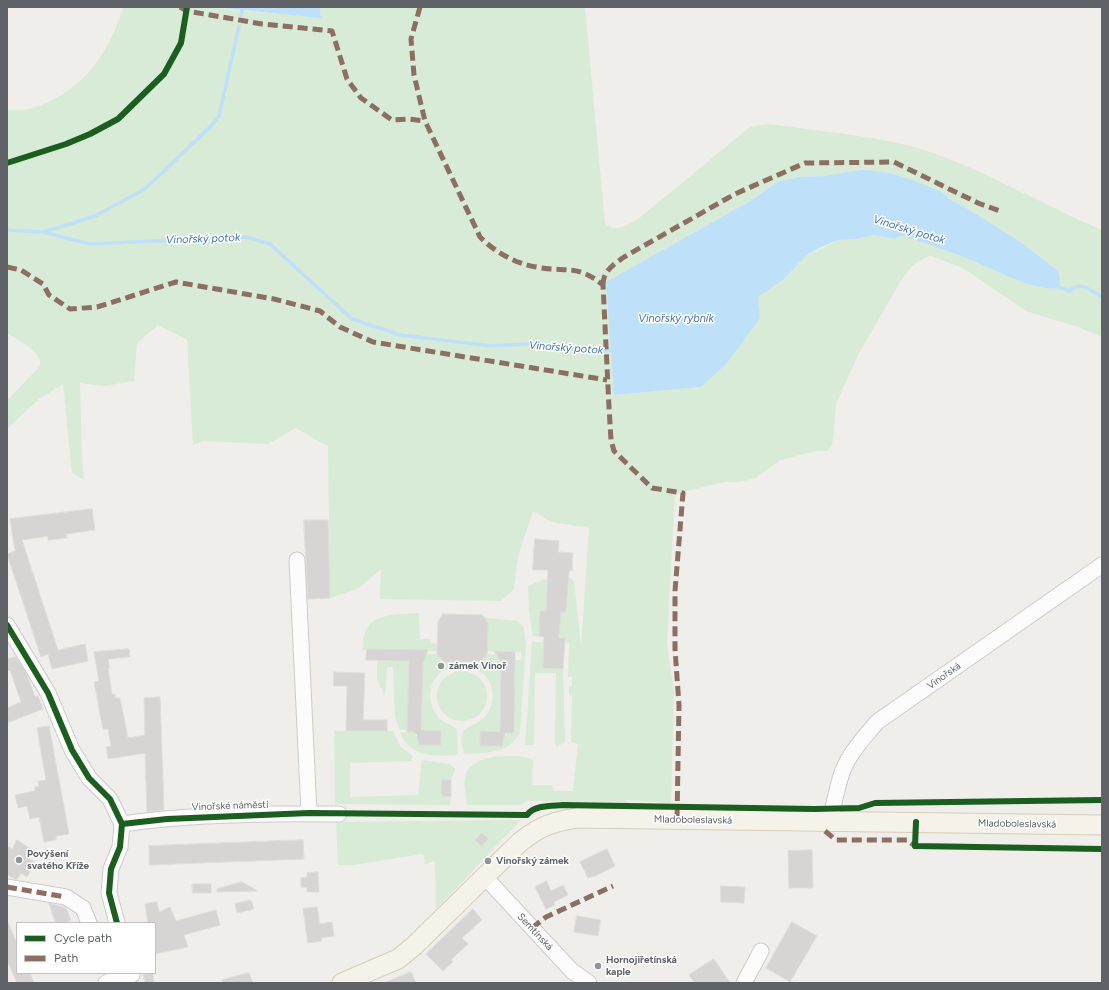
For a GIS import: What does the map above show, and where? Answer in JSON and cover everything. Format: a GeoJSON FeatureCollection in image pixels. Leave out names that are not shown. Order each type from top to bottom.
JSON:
{"type":"FeatureCollection","features":[{"type":"Feature","properties":{"kind":"main road","name":"Mladoboleslavská"},"geometry":{"type":"LineString","coordinates":[[342,983],[398,959],[414,946],[520,842],[540,827],[552,823],[577,818],[1102,825]]}},
{"type":"Feature","properties":{"kind":"street"},"geometry":{"type":"LineString","coordinates":[[297,560],[309,814]]}},
{"type":"Feature","properties":{"kind":"street","name":"Vinořská"},"geometry":{"type":"LineString","coordinates":[[830,821],[840,778],[846,763],[857,746],[877,722],[1102,565]]}},
{"type":"Feature","properties":{"kind":"street"},"geometry":{"type":"LineString","coordinates":[[7,625],[48,693],[72,750],[89,778],[110,799],[122,824],[120,847],[111,869],[108,893],[117,922]]}},
{"type":"Feature","properties":{"kind":"street","name":"Vinořské náměstí"},"geometry":{"type":"LineString","coordinates":[[122,824],[167,819],[339,814]]}},
{"type":"Feature","properties":{"kind":"street","name":"Semtínská"},"geometry":{"type":"LineString","coordinates":[[485,877],[572,971],[589,983]]}},
{"type":"Feature","properties":{"kind":"street"},"geometry":{"type":"LineString","coordinates":[[7,887],[66,897],[83,908],[89,922]]}},
{"type":"Feature","properties":{"kind":"street"},"geometry":{"type":"LineString","coordinates":[[744,983],[761,951]]}},
{"type":"Feature","properties":{"kind":"street"},"geometry":{"type":"LineString","coordinates":[[110,979],[120,976],[132,977]]}},
{"type":"Feature","properties":{"kind":"green space"},"geometry":{"type":"Polygon","coordinates":[[[123,7],[212,7],[242,11],[321,17],[320,7],[585,7],[605,223],[609,226],[613,228],[622,227],[638,219],[750,127],[769,124],[854,135],[897,143],[936,154],[957,162],[1102,230],[1102,337],[1078,327],[1026,311],[963,268],[931,256],[926,257],[913,265],[902,279],[859,353],[836,404],[833,439],[831,446],[827,451],[817,451],[780,460],[756,478],[739,482],[724,482],[675,494],[667,643],[674,693],[671,803],[627,800],[627,803],[527,801],[521,805],[467,805],[465,783],[468,769],[484,759],[494,757],[517,756],[529,758],[533,760],[532,785],[552,785],[553,791],[573,791],[578,744],[571,742],[572,696],[569,695],[569,686],[572,686],[572,677],[568,677],[569,643],[565,642],[565,638],[559,638],[561,612],[566,612],[567,575],[574,581],[581,647],[589,528],[551,522],[533,511],[518,556],[514,589],[501,601],[380,599],[381,569],[359,588],[330,598],[328,446],[295,428],[268,444],[203,441],[193,445],[187,340],[158,325],[137,343],[134,381],[104,386],[80,383],[84,480],[72,473],[63,384],[39,399],[7,429],[7,401],[40,366],[40,360],[31,348],[7,333],[7,110],[26,110],[47,103],[63,94],[90,71],[109,42],[123,7]],[[860,170],[824,176],[798,177],[777,182],[750,201],[668,247],[614,395],[701,387],[758,297],[783,280],[807,255],[839,240],[857,239],[874,235],[894,239],[902,236],[950,252],[1028,284],[1039,287],[1059,288],[1018,240],[958,203],[953,202],[945,194],[860,170]]]}},
{"type":"Feature","properties":{"kind":"green space"},"geometry":{"type":"Polygon","coordinates":[[[545,579],[547,580],[546,611],[540,611],[539,636],[533,637],[529,611],[528,586],[545,579]]]}},
{"type":"Feature","properties":{"kind":"green space"},"geometry":{"type":"Polygon","coordinates":[[[419,613],[420,639],[431,639],[431,643],[437,644],[437,651],[363,650],[364,637],[367,628],[373,622],[388,616],[419,613]]]}},
{"type":"Feature","properties":{"kind":"green space"},"geometry":{"type":"Polygon","coordinates":[[[482,615],[488,618],[518,621],[524,627],[526,644],[520,733],[515,740],[503,749],[464,754],[462,735],[464,730],[485,717],[491,706],[493,694],[489,682],[484,675],[469,664],[470,662],[481,662],[481,659],[487,654],[496,655],[501,659],[500,732],[480,731],[480,745],[501,746],[506,735],[514,733],[515,660],[521,660],[521,652],[487,651],[482,615]]]}},
{"type":"Feature","properties":{"kind":"green space"},"geometry":{"type":"Polygon","coordinates":[[[532,642],[544,642],[543,668],[563,669],[565,742],[557,747],[555,746],[556,673],[535,673],[534,745],[525,745],[532,642]]]}},
{"type":"Feature","properties":{"kind":"green space"},"geometry":{"type":"Polygon","coordinates":[[[428,654],[437,654],[443,658],[443,662],[454,662],[451,667],[435,679],[430,691],[430,697],[433,710],[441,720],[457,730],[457,755],[431,755],[415,750],[404,740],[400,732],[414,732],[418,738],[441,745],[441,731],[421,730],[423,658],[428,654]]]}},
{"type":"Feature","properties":{"kind":"green space"},"geometry":{"type":"Polygon","coordinates":[[[409,658],[407,730],[400,730],[395,717],[393,667],[387,667],[385,696],[377,679],[377,661],[403,661],[409,658]]]}},
{"type":"Feature","properties":{"kind":"green space"},"geometry":{"type":"Polygon","coordinates":[[[457,671],[467,671],[480,678],[487,691],[487,701],[480,714],[467,721],[457,721],[448,717],[441,710],[437,701],[437,691],[441,682],[448,675],[457,671]]]}},
{"type":"Feature","properties":{"kind":"green space"},"geometry":{"type":"Polygon","coordinates":[[[334,731],[393,731],[400,746],[413,756],[411,761],[350,763],[350,797],[418,795],[422,760],[450,764],[455,769],[451,780],[442,780],[442,796],[451,797],[450,805],[335,804],[334,731]]]}},
{"type":"Feature","properties":{"kind":"green space"},"geometry":{"type":"Polygon","coordinates":[[[521,820],[436,909],[435,861],[425,864],[423,854],[353,865],[338,865],[336,822],[521,820]]]}},
{"type":"Feature","properties":{"kind":"water"},"geometry":{"type":"Polygon","coordinates":[[[212,7],[320,7],[321,18],[212,7]]]}},
{"type":"Feature","properties":{"kind":"water","name":"Vinořský rybník"},"geometry":{"type":"Polygon","coordinates":[[[860,170],[902,176],[943,193],[953,201],[1018,240],[1058,271],[1060,280],[1059,288],[1039,287],[1028,284],[950,252],[902,236],[894,239],[874,235],[857,239],[839,240],[821,247],[807,255],[783,280],[758,297],[760,318],[727,363],[701,387],[614,395],[606,282],[750,201],[777,182],[798,177],[824,176],[860,170]]]}},
{"type":"Feature","properties":{"kind":"building"},"geometry":{"type":"Polygon","coordinates":[[[92,509],[95,530],[66,534],[67,538],[48,540],[48,536],[22,540],[58,650],[85,644],[88,661],[52,669],[48,654],[41,657],[7,554],[15,551],[10,519],[92,509]]]}},
{"type":"Feature","properties":{"kind":"building"},"geometry":{"type":"Polygon","coordinates":[[[304,520],[328,520],[330,598],[308,599],[304,520]]]}},
{"type":"Feature","properties":{"kind":"building"},"geometry":{"type":"Polygon","coordinates":[[[535,539],[559,541],[558,552],[573,553],[572,571],[569,571],[566,612],[561,612],[559,638],[565,638],[563,669],[543,668],[544,637],[539,636],[540,611],[546,611],[548,570],[533,570],[535,539]]]}},
{"type":"Feature","properties":{"kind":"building"},"geometry":{"type":"Polygon","coordinates":[[[443,614],[482,615],[488,623],[487,655],[480,662],[444,662],[437,654],[438,622],[443,614]]]}},
{"type":"Feature","properties":{"kind":"building"},"geometry":{"type":"Polygon","coordinates":[[[129,649],[130,657],[108,659],[112,694],[115,694],[115,698],[120,698],[128,738],[145,735],[144,698],[160,697],[164,810],[147,812],[145,753],[108,759],[106,747],[111,746],[108,729],[103,729],[94,682],[99,681],[94,652],[129,649]]]}},
{"type":"Feature","properties":{"kind":"building"},"geometry":{"type":"Polygon","coordinates":[[[367,649],[428,650],[423,663],[421,730],[441,731],[441,745],[419,745],[417,734],[407,732],[409,661],[366,660],[367,649]]]}},
{"type":"Feature","properties":{"kind":"building"},"geometry":{"type":"Polygon","coordinates":[[[494,651],[515,652],[514,733],[505,733],[502,746],[480,746],[480,731],[500,732],[501,662],[494,651]]]}},
{"type":"Feature","properties":{"kind":"building"},"geometry":{"type":"Polygon","coordinates":[[[16,657],[27,675],[35,697],[38,696],[43,709],[7,723],[7,708],[21,702],[10,670],[7,671],[7,659],[16,657]]]}},
{"type":"Feature","properties":{"kind":"building"},"geometry":{"type":"Polygon","coordinates":[[[334,672],[365,673],[363,720],[387,720],[387,731],[346,731],[347,686],[334,686],[334,672]]]}},
{"type":"Feature","properties":{"kind":"building"},"geometry":{"type":"Polygon","coordinates":[[[49,726],[69,834],[56,836],[56,840],[44,842],[39,817],[30,819],[27,806],[18,808],[15,795],[35,791],[35,787],[39,786],[38,781],[46,780],[37,728],[49,726]]]}},
{"type":"Feature","properties":{"kind":"building"},"geometry":{"type":"Polygon","coordinates":[[[442,780],[451,780],[451,797],[442,796],[442,780]]]}},
{"type":"Feature","properties":{"kind":"building"},"geometry":{"type":"Polygon","coordinates":[[[482,833],[488,839],[482,846],[475,840],[482,833]]]}},
{"type":"Feature","properties":{"kind":"building","name":"Povýšení svatého Kříže"},"geometry":{"type":"Polygon","coordinates":[[[17,840],[34,851],[29,859],[35,862],[27,877],[21,873],[17,880],[7,875],[7,846],[12,849],[17,840]]]}},
{"type":"Feature","properties":{"kind":"building"},"geometry":{"type":"Polygon","coordinates":[[[303,840],[304,859],[149,865],[149,846],[303,840]]]}},
{"type":"Feature","properties":{"kind":"building"},"geometry":{"type":"Polygon","coordinates":[[[607,849],[615,866],[588,878],[580,862],[607,849]]]}},
{"type":"Feature","properties":{"kind":"building"},"geometry":{"type":"Polygon","coordinates":[[[812,850],[813,888],[789,888],[788,851],[812,850]]]}},
{"type":"Feature","properties":{"kind":"building"},"geometry":{"type":"Polygon","coordinates":[[[318,872],[319,892],[307,892],[307,887],[301,888],[301,878],[307,877],[307,873],[318,872]]]}},
{"type":"Feature","properties":{"kind":"building"},"geometry":{"type":"Polygon","coordinates":[[[547,881],[551,891],[563,885],[568,895],[554,902],[555,905],[546,909],[535,887],[547,881]]]}},
{"type":"Feature","properties":{"kind":"building"},"geometry":{"type":"Polygon","coordinates":[[[242,882],[258,891],[217,892],[217,889],[242,882]]]}},
{"type":"Feature","properties":{"kind":"building"},"geometry":{"type":"Polygon","coordinates":[[[192,884],[211,884],[211,893],[193,893],[192,884]]]}},
{"type":"Feature","properties":{"kind":"building"},"geometry":{"type":"Polygon","coordinates":[[[721,886],[745,887],[744,903],[721,902],[721,886]]]}},
{"type":"Feature","properties":{"kind":"building"},"geometry":{"type":"Polygon","coordinates":[[[251,900],[254,909],[237,913],[235,904],[251,900]]]}},
{"type":"Feature","properties":{"kind":"building"},"geometry":{"type":"Polygon","coordinates":[[[157,902],[159,912],[170,907],[176,921],[216,910],[220,925],[184,935],[188,947],[156,954],[156,922],[148,922],[145,904],[157,902]]]}},
{"type":"Feature","properties":{"kind":"building"},"geometry":{"type":"Polygon","coordinates":[[[49,903],[66,908],[71,920],[66,922],[56,922],[49,903]]]}},
{"type":"Feature","properties":{"kind":"building"},"geometry":{"type":"Polygon","coordinates":[[[317,907],[320,924],[332,922],[334,936],[321,938],[322,941],[308,943],[303,909],[317,907]]]}},
{"type":"Feature","properties":{"kind":"building"},"geometry":{"type":"Polygon","coordinates":[[[473,909],[482,920],[462,938],[468,944],[451,960],[453,962],[443,971],[426,954],[473,909]]]}},
{"type":"Feature","properties":{"kind":"building"},"geometry":{"type":"Polygon","coordinates":[[[577,916],[601,920],[598,936],[574,932],[577,916]]]}},
{"type":"Feature","properties":{"kind":"building"},"geometry":{"type":"Polygon","coordinates":[[[7,920],[16,942],[16,974],[30,974],[34,983],[17,983],[7,960],[7,920]]]}},
{"type":"Feature","properties":{"kind":"building"},"geometry":{"type":"Polygon","coordinates":[[[792,922],[817,936],[790,982],[766,968],[792,922]]]}},
{"type":"Feature","properties":{"kind":"building"},"geometry":{"type":"Polygon","coordinates":[[[714,959],[730,983],[695,983],[689,975],[714,959]]]}},
{"type":"Feature","properties":{"kind":"building"},"geometry":{"type":"Polygon","coordinates":[[[411,972],[416,983],[384,983],[411,972]]]}},
{"type":"Feature","properties":{"kind":"building"},"geometry":{"type":"Polygon","coordinates":[[[249,973],[253,983],[222,983],[222,980],[249,973]]]}},
{"type":"Feature","properties":{"kind":"building"},"geometry":{"type":"Polygon","coordinates":[[[153,974],[154,983],[145,983],[143,975],[153,974]]]}},
{"type":"Feature","properties":{"kind":"waterway"},"geometry":{"type":"LineString","coordinates":[[241,16],[243,7]]}},
{"type":"Feature","properties":{"kind":"waterway"},"geometry":{"type":"LineString","coordinates":[[44,232],[95,216],[145,189],[210,127],[219,116],[239,26]]}},
{"type":"Feature","properties":{"kind":"waterway","name":"Vinořský potok"},"geometry":{"type":"LineString","coordinates":[[7,230],[43,232],[90,244],[246,237],[270,244],[352,319],[400,335],[491,346],[528,344],[582,350],[611,351],[614,349]]}},
{"type":"Feature","properties":{"kind":"waterway","name":"Vinořský potok"},"geometry":{"type":"LineString","coordinates":[[1056,286],[1070,291],[1078,286],[1082,286],[1102,297]]}},
{"type":"Feature","properties":{"kind":"marked path"},"geometry":{"type":"LineString","coordinates":[[180,7],[187,11],[262,24],[332,31],[347,79],[361,98],[392,120],[408,119],[425,121]]}},
{"type":"Feature","properties":{"kind":"marked path"},"geometry":{"type":"LineString","coordinates":[[420,7],[411,39],[414,75],[425,121],[480,237],[505,256],[520,263],[546,269],[578,271],[594,278],[603,285],[611,440],[614,451],[652,488],[683,493],[675,591],[675,649],[679,705],[677,819]]}},
{"type":"Feature","properties":{"kind":"marked path"},"geometry":{"type":"LineString","coordinates":[[603,285],[603,280],[607,272],[624,257],[735,194],[805,163],[894,162],[978,203],[1000,211]]}},
{"type":"Feature","properties":{"kind":"marked path"},"geometry":{"type":"LineString","coordinates":[[7,267],[21,270],[43,284],[49,295],[70,309],[97,307],[176,282],[274,299],[320,311],[340,327],[373,342],[607,380]]}},
{"type":"Feature","properties":{"kind":"marked path"},"geometry":{"type":"LineString","coordinates":[[825,831],[836,840],[907,840],[915,846]]}},
{"type":"Feature","properties":{"kind":"marked path"},"geometry":{"type":"LineString","coordinates":[[532,928],[546,917],[613,886]]}},
{"type":"Feature","properties":{"kind":"marked path"},"geometry":{"type":"LineString","coordinates":[[7,887],[66,897]]}},
{"type":"Feature","properties":{"kind":"cycle path"},"geometry":{"type":"LineString","coordinates":[[7,163],[66,144],[90,134],[118,119],[164,74],[181,43],[187,7]]}},
{"type":"Feature","properties":{"kind":"cycle path"},"geometry":{"type":"LineString","coordinates":[[7,625],[48,693],[72,750],[89,778],[110,799],[122,824],[120,847],[111,869],[109,893],[117,922]]}},
{"type":"Feature","properties":{"kind":"cycle path"},"geometry":{"type":"LineString","coordinates":[[122,824],[167,819],[309,813],[527,815],[534,809],[563,805],[814,809],[859,808],[875,803],[1102,800]]}},
{"type":"Feature","properties":{"kind":"cycle path"},"geometry":{"type":"LineString","coordinates":[[916,822],[915,846],[1102,849]]}},
{"type":"Feature","properties":{"kind":"place","name":"zámek Vinoř"},"geometry":{"type":"Point","coordinates":[441,666]}},
{"type":"Feature","properties":{"kind":"place","name":"Povýšení svatého Kříže"},"geometry":{"type":"Point","coordinates":[19,860]}},
{"type":"Feature","properties":{"kind":"place","name":"Vinořský zámek"},"geometry":{"type":"Point","coordinates":[488,861]}},
{"type":"Feature","properties":{"kind":"place","name":"Hornojiřetínská kaple"},"geometry":{"type":"Point","coordinates":[598,966]}}]}
